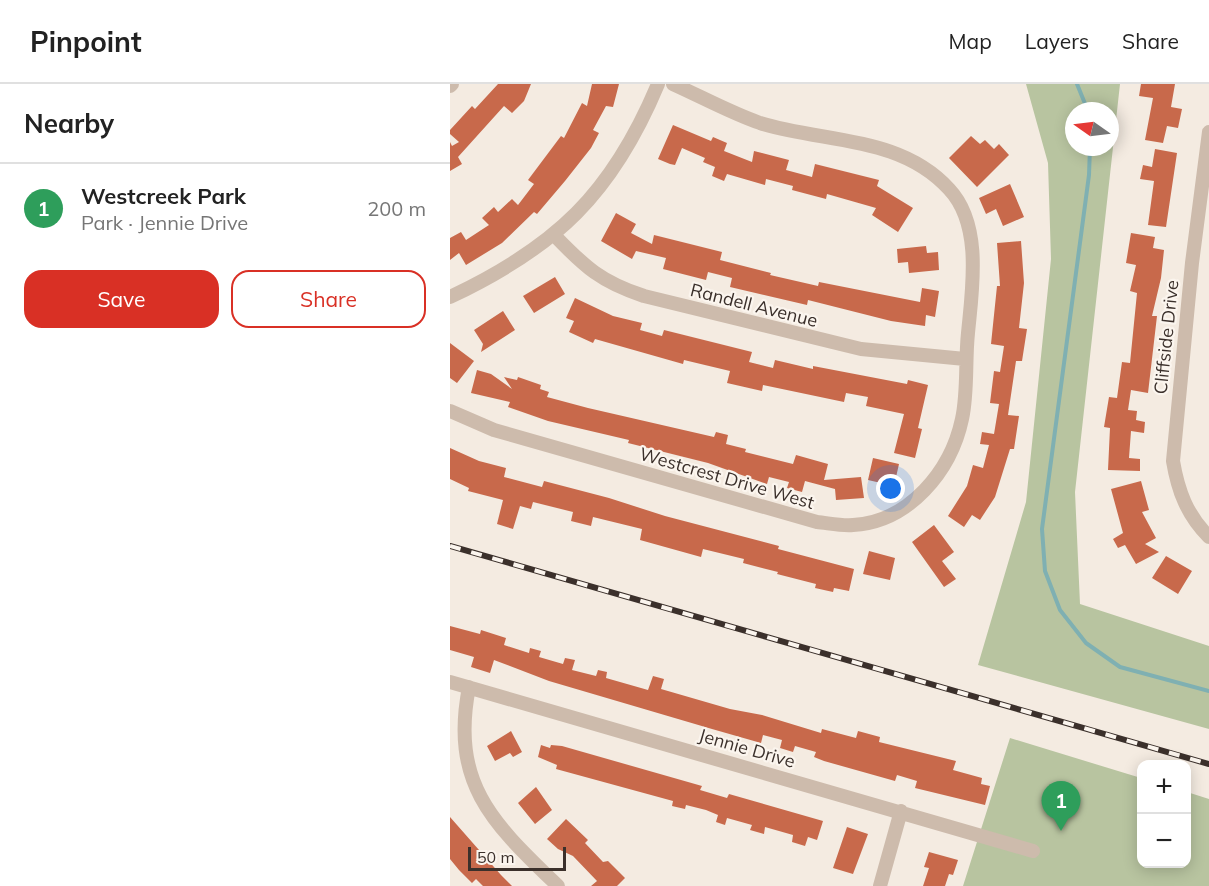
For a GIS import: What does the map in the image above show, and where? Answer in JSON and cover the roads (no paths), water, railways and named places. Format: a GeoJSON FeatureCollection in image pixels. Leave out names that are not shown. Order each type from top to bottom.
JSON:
{"type":"FeatureCollection","features":[{"type":"Feature","properties":{"kind":"street"},"geometry":{"type":"LineString","coordinates":[[450,297],[496,275],[555,236],[612,171],[630,142],[657,84]]}},
{"type":"Feature","properties":{"kind":"street","name":"Westcrest Drive West"},"geometry":{"type":"LineString","coordinates":[[450,411],[494,430],[782,514],[817,522],[853,525],[886,517],[913,503],[926,491],[946,460],[962,418],[965,359],[974,272],[965,216],[950,189],[907,158],[862,143],[760,123],[673,84]]}},
{"type":"Feature","properties":{"kind":"street","name":"Cliffside Drive"},"geometry":{"type":"LineString","coordinates":[[1209,132],[1189,287],[1173,461],[1179,491],[1188,511],[1209,537]]}},
{"type":"Feature","properties":{"kind":"street","name":"Randell Avenue"},"geometry":{"type":"LineString","coordinates":[[555,236],[585,267],[613,286],[644,296],[861,349],[965,359]]}},
{"type":"Feature","properties":{"kind":"street","name":"Jennie Drive"},"geometry":{"type":"LineString","coordinates":[[450,682],[902,811],[1033,851]]}},
{"type":"Feature","properties":{"kind":"street"},"geometry":{"type":"LineString","coordinates":[[469,687],[461,733],[468,774],[477,797],[503,833],[558,886]]}},
{"type":"Feature","properties":{"kind":"street"},"geometry":{"type":"LineString","coordinates":[[880,886],[902,811]]}},
{"type":"Feature","properties":{"kind":"waterway"},"geometry":{"type":"LineString","coordinates":[[1077,84],[1084,102]]}},
{"type":"Feature","properties":{"kind":"waterway"},"geometry":{"type":"LineString","coordinates":[[1090,156],[1042,529],[1045,571],[1060,610],[1086,643],[1120,667],[1209,691]]}},
{"type":"Feature","properties":{"kind":"railway"},"geometry":{"type":"LineString","coordinates":[[450,546],[1209,764]]}},
{"type":"Feature","properties":{"kind":"place","name":"Westcreek Park"},"geometry":{"type":"Point","coordinates":[1061,831]}}]}
